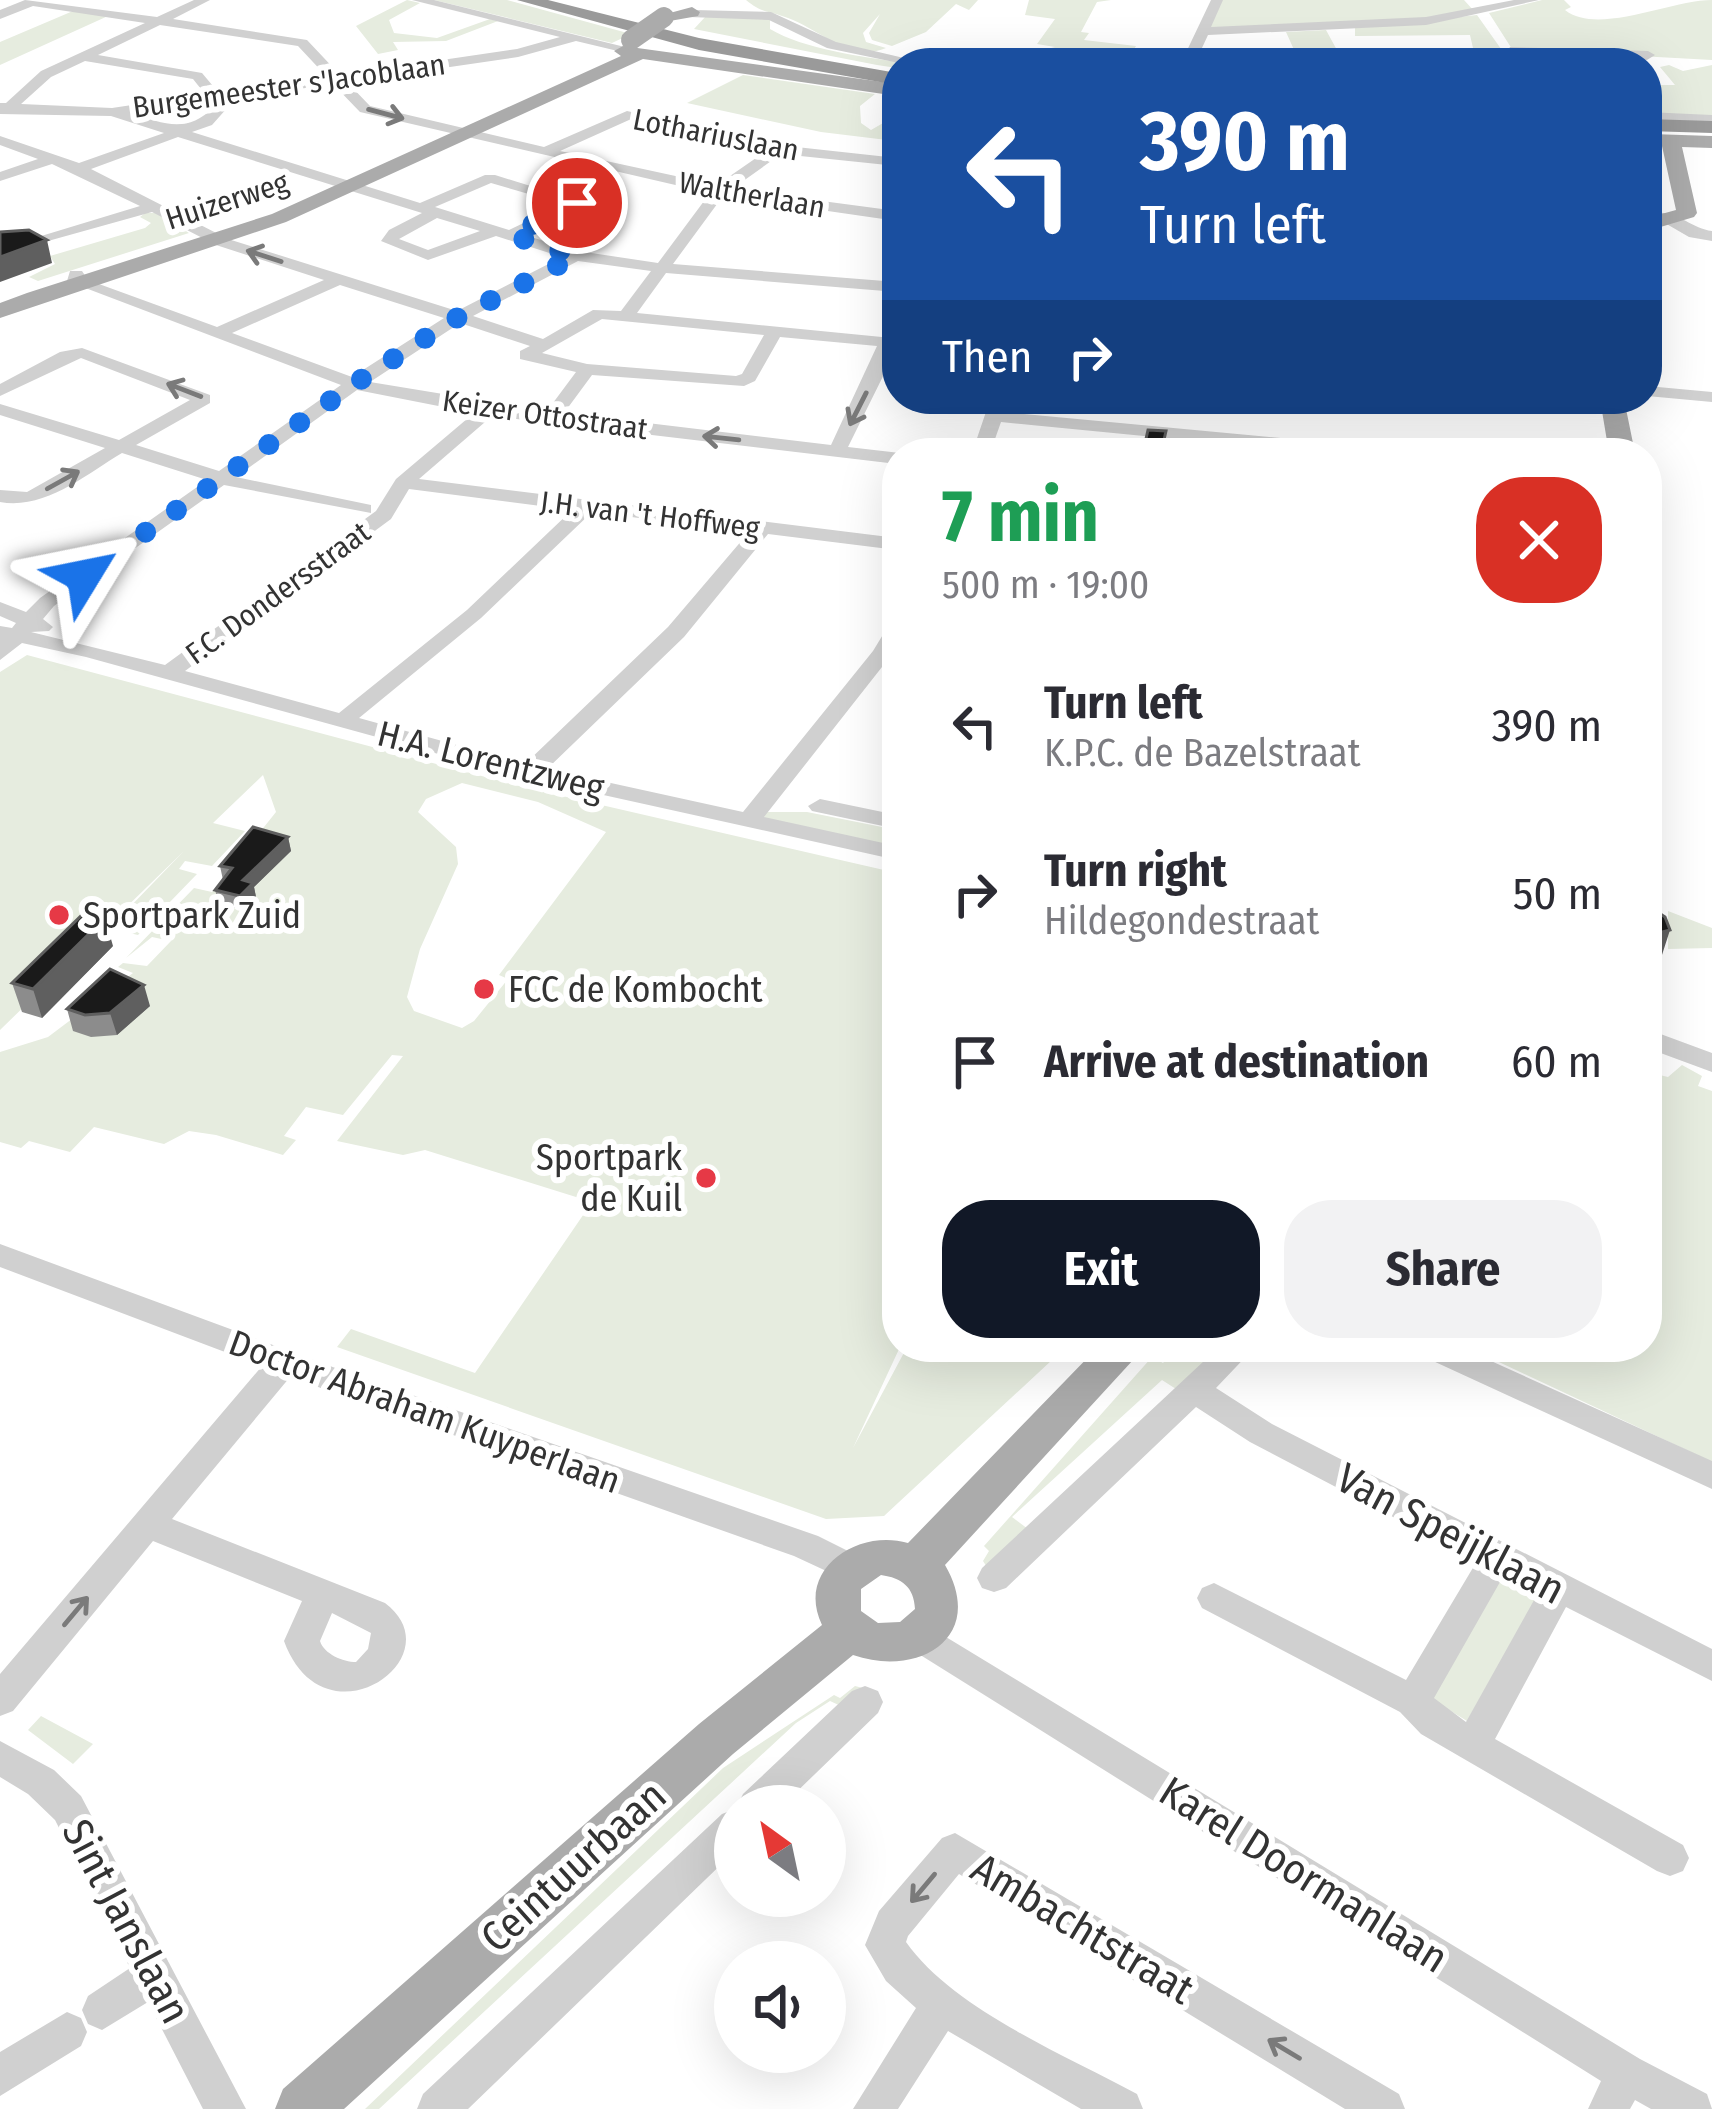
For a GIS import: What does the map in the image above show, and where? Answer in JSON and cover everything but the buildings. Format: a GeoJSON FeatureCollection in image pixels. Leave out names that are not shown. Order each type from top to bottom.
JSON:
{"type":"FeatureCollection","features":[{"type":"Feature","properties":{"kind":"highway"},"geometry":{"type":"LineString","coordinates":[[526,0],[699,44],[882,73]]}},
{"type":"Feature","properties":{"kind":"highway"},"geometry":{"type":"LineString","coordinates":[[558,0],[882,72]]}},
{"type":"Feature","properties":{"kind":"highway"},"geometry":{"type":"LineString","coordinates":[[1662,132],[1712,131]]}},
{"type":"Feature","properties":{"kind":"main road","name":"Huizerweg"},"geometry":{"type":"LineString","coordinates":[[0,308],[76,277],[213,237],[352,186],[638,48],[682,11]]}},
{"type":"Feature","properties":{"kind":"main road"},"geometry":{"type":"LineString","coordinates":[[638,48],[882,89]]}},
{"type":"Feature","properties":{"kind":"main road"},"geometry":{"type":"LineString","coordinates":[[1662,153],[1687,213],[1662,219]]}},
{"type":"Feature","properties":{"kind":"main road"},"geometry":{"type":"LineString","coordinates":[[917,1564],[1110,1362]]}},
{"type":"Feature","properties":{"kind":"main road"},"geometry":{"type":"LineString","coordinates":[[881,1556],[917,1564],[935,1584],[939,1603],[932,1622],[918,1635],[882,1644],[849,1630],[835,1597],[850,1568],[881,1556]]}},
{"type":"Feature","properties":{"kind":"main road","name":"Ceintuurbaan"},"geometry":{"type":"LineString","coordinates":[[303,2109],[716,1739],[849,1630]]}},
{"type":"Feature","properties":{"kind":"street"},"geometry":{"type":"LineString","coordinates":[[3,110],[46,74],[204,0]]}},
{"type":"Feature","properties":{"kind":"street"},"geometry":{"type":"LineString","coordinates":[[418,0],[638,48]]}},
{"type":"Feature","properties":{"kind":"street"},"geometry":{"type":"LineString","coordinates":[[741,0],[751,13]]}},
{"type":"Feature","properties":{"kind":"street"},"geometry":{"type":"LineString","coordinates":[[1194,48],[1217,0]]}},
{"type":"Feature","properties":{"kind":"street"},"geometry":{"type":"LineString","coordinates":[[1200,31],[1366,26],[1533,0]]}},
{"type":"Feature","properties":{"kind":"street"},"geometry":{"type":"LineString","coordinates":[[0,15],[34,1]]}},
{"type":"Feature","properties":{"kind":"street","name":"Waltherlaan"},"geometry":{"type":"LineString","coordinates":[[34,1],[302,43],[365,109],[592,164],[821,209],[882,215]]}},
{"type":"Feature","properties":{"kind":"street"},"geometry":{"type":"LineString","coordinates":[[1477,6],[1507,48]]}},
{"type":"Feature","properties":{"kind":"street"},"geometry":{"type":"LineString","coordinates":[[682,11],[782,19],[844,49],[882,56]]}},
{"type":"Feature","properties":{"kind":"street","name":"Burgemeester s'Jacoblaan"},"geometry":{"type":"LineString","coordinates":[[3,110],[112,112],[518,53],[576,37]]}},
{"type":"Feature","properties":{"kind":"street"},"geometry":{"type":"LineString","coordinates":[[79,168],[206,122],[221,107],[196,76],[82,56]]}},
{"type":"Feature","properties":{"kind":"street"},"geometry":{"type":"LineString","coordinates":[[112,112],[576,256],[661,268],[882,283]]}},
{"type":"Feature","properties":{"kind":"street","name":"Lothariuslaan"},"geometry":{"type":"LineString","coordinates":[[543,153],[621,115],[778,149],[882,160]]}},
{"type":"Feature","properties":{"kind":"street"},"geometry":{"type":"LineString","coordinates":[[0,140],[79,168],[213,237],[542,344]]}},
{"type":"Feature","properties":{"kind":"street"},"geometry":{"type":"LineString","coordinates":[[626,316],[720,190],[778,149]]}},
{"type":"Feature","properties":{"kind":"street"},"geometry":{"type":"LineString","coordinates":[[0,177],[51,159]]}},
{"type":"Feature","properties":{"kind":"street"},"geometry":{"type":"LineString","coordinates":[[573,172],[592,164]]}},
{"type":"Feature","properties":{"kind":"street"},"geometry":{"type":"LineString","coordinates":[[490,178],[534,190],[577,203],[503,233],[428,255],[389,242],[429,210],[490,178]]}},
{"type":"Feature","properties":{"kind":"street"},"geometry":{"type":"LineString","coordinates":[[534,190],[554,181]]}},
{"type":"Feature","properties":{"kind":"street"},"geometry":{"type":"LineString","coordinates":[[34,243],[153,207]]}},
{"type":"Feature","properties":{"kind":"street"},"geometry":{"type":"LineString","coordinates":[[1662,222],[1712,236]]}},
{"type":"Feature","properties":{"kind":"street"},"geometry":{"type":"LineString","coordinates":[[0,654],[15,629],[47,602],[354,384],[455,319],[576,256]]}},
{"type":"Feature","properties":{"kind":"street","name":"Keizer Ottostraat"},"geometry":{"type":"LineString","coordinates":[[76,277],[354,384],[488,410],[882,456]]}},
{"type":"Feature","properties":{"kind":"street"},"geometry":{"type":"LineString","coordinates":[[218,333],[337,280]]}},
{"type":"Feature","properties":{"kind":"street"},"geometry":{"type":"LineString","coordinates":[[775,330],[749,377],[738,382],[587,369],[526,355],[594,315],[626,316],[775,330],[880,340],[882,341]]}},
{"type":"Feature","properties":{"kind":"street"},"geometry":{"type":"LineString","coordinates":[[0,391],[66,356],[82,353],[202,396],[34,496],[22,500],[0,496]]}},
{"type":"Feature","properties":{"kind":"street"},"geometry":{"type":"LineString","coordinates":[[551,418],[587,369]]}},
{"type":"Feature","properties":{"kind":"street"},"geometry":{"type":"LineString","coordinates":[[837,451],[882,378]]}},
{"type":"Feature","properties":{"kind":"street"},"geometry":{"type":"LineString","coordinates":[[1662,393],[1712,397]]}},
{"type":"Feature","properties":{"kind":"street"},"geometry":{"type":"LineString","coordinates":[[0,410],[270,491],[374,512]]}},
{"type":"Feature","properties":{"kind":"street","name":"F.C. Dondersstraat"},"geometry":{"type":"LineString","coordinates":[[167,674],[374,512],[488,410]]}},
{"type":"Feature","properties":{"kind":"street"},"geometry":{"type":"LineString","coordinates":[[1033,414],[1181,438]]}},
{"type":"Feature","properties":{"kind":"street","name":"J.H. van 't Hoffweg"},"geometry":{"type":"LineString","coordinates":[[403,483],[882,542]]}},
{"type":"Feature","properties":{"kind":"street"},"geometry":{"type":"LineString","coordinates":[[341,722],[473,614],[585,508]]}},
{"type":"Feature","properties":{"kind":"street"},"geometry":{"type":"LineString","coordinates":[[530,772],[676,632],[762,529]]}},
{"type":"Feature","properties":{"kind":"street","name":"H.A. Lorentzweg"},"geometry":{"type":"LineString","coordinates":[[0,608],[15,629],[341,722],[530,772],[882,850]]}},
{"type":"Feature","properties":{"kind":"street"},"geometry":{"type":"LineString","coordinates":[[747,823],[882,663]]}},
{"type":"Feature","properties":{"kind":"street"},"geometry":{"type":"LineString","coordinates":[[820,806],[882,819]]}},
{"type":"Feature","properties":{"kind":"street"},"geometry":{"type":"LineString","coordinates":[[1662,1043],[1708,1057]]}},
{"type":"Feature","properties":{"kind":"street","name":"Doctor Abraham Kuyperlaan"},"geometry":{"type":"LineString","coordinates":[[0,1255],[284,1362],[806,1546],[850,1568]]}},
{"type":"Feature","properties":{"kind":"street"},"geometry":{"type":"LineString","coordinates":[[0,1700],[284,1362]]}},
{"type":"Feature","properties":{"kind":"street"},"geometry":{"type":"LineString","coordinates":[[994,1578],[1224,1362]]}},
{"type":"Feature","properties":{"kind":"street"},"geometry":{"type":"LineString","coordinates":[[1464,1362],[1712,1475]]}},
{"type":"Feature","properties":{"kind":"street","name":"Van Speijklaan"},"geometry":{"type":"LineString","coordinates":[[1196,1391],[1261,1433],[1712,1666]]}},
{"type":"Feature","properties":{"kind":"street"},"geometry":{"type":"LineString","coordinates":[[149,1525],[322,1595]]}},
{"type":"Feature","properties":{"kind":"street"},"geometry":{"type":"LineString","coordinates":[[1413,1701],[1496,1558]]}},
{"type":"Feature","properties":{"kind":"street"},"geometry":{"type":"LineString","coordinates":[[1473,1744],[1558,1590]]}},
{"type":"Feature","properties":{"kind":"street"},"geometry":{"type":"LineString","coordinates":[[1214,1598],[1413,1701],[1433,1723],[1670,1858]]}},
{"type":"Feature","properties":{"kind":"street","name":"Karel Doormanlaan"},"geometry":{"type":"LineString","coordinates":[[918,1635],[1618,2091],[1692,2109]]}},
{"type":"Feature","properties":{"kind":"street"},"geometry":{"type":"LineString","coordinates":[[778,1785],[865,1702]]}},
{"type":"Feature","properties":{"kind":"street","name":"Sint Janslaan"},"geometry":{"type":"LineString","coordinates":[[0,1758],[41,1782],[68,1808],[225,2109]]}},
{"type":"Feature","properties":{"kind":"street"},"geometry":{"type":"LineString","coordinates":[[438,2109],[714,1846]]}},
{"type":"Feature","properties":{"kind":"street","name":"Ambachtstraat"},"geometry":{"type":"LineString","coordinates":[[942,2004],[895,1967],[885,1945],[893,1924],[955,1851],[1384,2109]]}},
{"type":"Feature","properties":{"kind":"street"},"geometry":{"type":"LineString","coordinates":[[102,2010],[156,1974]]}},
{"type":"Feature","properties":{"kind":"street"},"geometry":{"type":"LineString","coordinates":[[874,2109],[942,2004],[1122,2109]]}},
{"type":"Feature","properties":{"kind":"street"},"geometry":{"type":"LineString","coordinates":[[0,2076],[67,2032]]}},
{"type":"Feature","properties":{"kind":"shaded area"},"geometry":{"type":"Polygon","coordinates":[[[407,0],[420,3],[389,20],[394,33],[437,38],[490,19],[498,21],[446,41],[393,42],[398,50],[378,54],[356,26],[407,0]]]}},
{"type":"Feature","properties":{"kind":"shaded area"},"geometry":{"type":"Polygon","coordinates":[[[434,0],[507,0],[631,34],[612,43],[434,0]]]}},
{"type":"Feature","properties":{"kind":"shaded area"},"geometry":{"type":"Polygon","coordinates":[[[746,0],[978,0],[969,10],[956,4],[926,32],[892,46],[872,40],[869,33],[880,14],[863,33],[866,42],[886,48],[873,52],[848,48],[746,0]]]}},
{"type":"Feature","properties":{"kind":"shaded area"},"geometry":{"type":"Polygon","coordinates":[[[1029,0],[1111,0],[1097,2],[1081,32],[1089,33],[1084,40],[1136,46],[1051,48],[1055,47],[1037,44],[1055,19],[1025,15],[1029,0]]]}},
{"type":"Feature","properties":{"kind":"shaded area"},"geometry":{"type":"Polygon","coordinates":[[[1221,0],[1464,0],[1474,11],[1432,18],[1206,31],[1221,0]]]}},
{"type":"Feature","properties":{"kind":"shaded area"},"geometry":{"type":"Polygon","coordinates":[[[1542,0],[1564,0],[1571,7],[1565,10],[1579,17],[1615,18],[1712,0],[1712,60],[1662,57],[1662,48],[1511,48],[1489,13],[1542,0]]]}},
{"type":"Feature","properties":{"kind":"shaded area"},"geometry":{"type":"Polygon","coordinates":[[[73,11],[108,16],[0,65],[0,42],[73,11]]]}},
{"type":"Feature","properties":{"kind":"shaded area"},"geometry":{"type":"Polygon","coordinates":[[[1477,15],[1500,48],[1473,48],[1470,35],[1355,36],[1355,28],[1477,15]]]}},
{"type":"Feature","properties":{"kind":"shaded area"},"geometry":{"type":"Polygon","coordinates":[[[706,16],[770,18],[770,29],[799,42],[882,59],[882,66],[877,65],[694,29],[706,16]]]}},
{"type":"Feature","properties":{"kind":"shaded area"},"geometry":{"type":"Polygon","coordinates":[[[1326,30],[1336,48],[1293,48],[1286,32],[1326,30]]]}},
{"type":"Feature","properties":{"kind":"shaded area"},"geometry":{"type":"Polygon","coordinates":[[[1712,65],[1712,118],[1662,116],[1662,85],[1675,85],[1662,67],[1683,71],[1712,65]]]}},
{"type":"Feature","properties":{"kind":"shaded area"},"geometry":{"type":"Polygon","coordinates":[[[743,75],[875,94],[860,106],[861,123],[871,130],[882,124],[882,139],[821,132],[687,103],[743,75]]]}},
{"type":"Feature","properties":{"kind":"shaded area"},"geometry":{"type":"Polygon","coordinates":[[[157,213],[189,233],[38,281],[29,277],[55,264],[50,256],[145,228],[151,223],[140,217],[157,213]]]}},
{"type":"Feature","properties":{"kind":"shaded area"},"geometry":{"type":"Polygon","coordinates":[[[27,655],[519,786],[882,870],[882,1362],[893,1362],[853,1448],[899,1362],[1050,1362],[884,1516],[826,1519],[337,1347],[351,1329],[475,1373],[592,1202],[425,1150],[403,1155],[337,1141],[403,1056],[392,1055],[343,1115],[306,1107],[284,1136],[296,1140],[283,1155],[189,1131],[164,1144],[94,1127],[70,1152],[29,1141],[21,1148],[0,1142],[0,1052],[48,1037],[133,973],[118,967],[123,963],[147,966],[171,941],[152,937],[126,958],[194,888],[212,892],[276,812],[263,775],[213,823],[245,831],[212,866],[185,861],[179,869],[197,874],[138,935],[125,932],[144,913],[125,912],[184,851],[0,1030],[0,672],[27,655]],[[462,783],[426,799],[418,812],[456,847],[458,864],[420,949],[407,997],[414,1011],[462,1028],[474,1021],[508,979],[499,975],[606,832],[538,802],[462,783]]]}},
{"type":"Feature","properties":{"kind":"shaded area"},"geometry":{"type":"Polygon","coordinates":[[[763,812],[807,812],[882,827],[882,844],[765,820],[763,812]]]}},
{"type":"Feature","properties":{"kind":"shaded area"},"geometry":{"type":"Polygon","coordinates":[[[1668,911],[1712,928],[1712,948],[1668,949],[1668,911]]]}},
{"type":"Feature","properties":{"kind":"shaded area"},"geometry":{"type":"Polygon","coordinates":[[[1682,1065],[1702,1076],[1698,1086],[1712,1091],[1712,1462],[1499,1362],[1662,1362],[1662,1076],[1668,1077],[1682,1065]]]}},
{"type":"Feature","properties":{"kind":"shaded area"},"geometry":{"type":"Polygon","coordinates":[[[1148,1362],[1205,1362],[1176,1389],[1162,1380],[1012,1517],[1032,1532],[990,1572],[983,1561],[989,1551],[984,1546],[1148,1362]]]}},
{"type":"Feature","properties":{"kind":"shaded area"},"geometry":{"type":"Polygon","coordinates":[[[1507,1580],[1530,1589],[1536,1599],[1467,1721],[1428,1697],[1489,1584],[1507,1580]]]}},
{"type":"Feature","properties":{"kind":"shaded area"},"geometry":{"type":"Polygon","coordinates":[[[855,1686],[867,1689],[843,1707],[830,1701],[796,1723],[729,1785],[714,1785],[714,1799],[379,2109],[365,2109],[723,1768],[834,1695],[840,1698],[855,1686]]]}},
{"type":"Feature","properties":{"kind":"shaded area"},"geometry":{"type":"Polygon","coordinates":[[[41,1716],[93,1744],[73,1764],[28,1730],[41,1716]]]}},
{"type":"Feature","properties":{"kind":"place","name":"Sportpark Zuid"},"geometry":{"type":"Point","coordinates":[59,915]}},
{"type":"Feature","properties":{"kind":"place","name":"FCC de Kombocht"},"geometry":{"type":"Point","coordinates":[484,989]}},
{"type":"Feature","properties":{"kind":"place","name":"Sportpark de Kuil"},"geometry":{"type":"Point","coordinates":[706,1178]}},
{"type":"Feature","properties":{"kind":"route"},"geometry":{"type":"LineString","coordinates":[[84,576],[354,384],[455,319],[576,256],[511,235],[577,203]]}}]}
